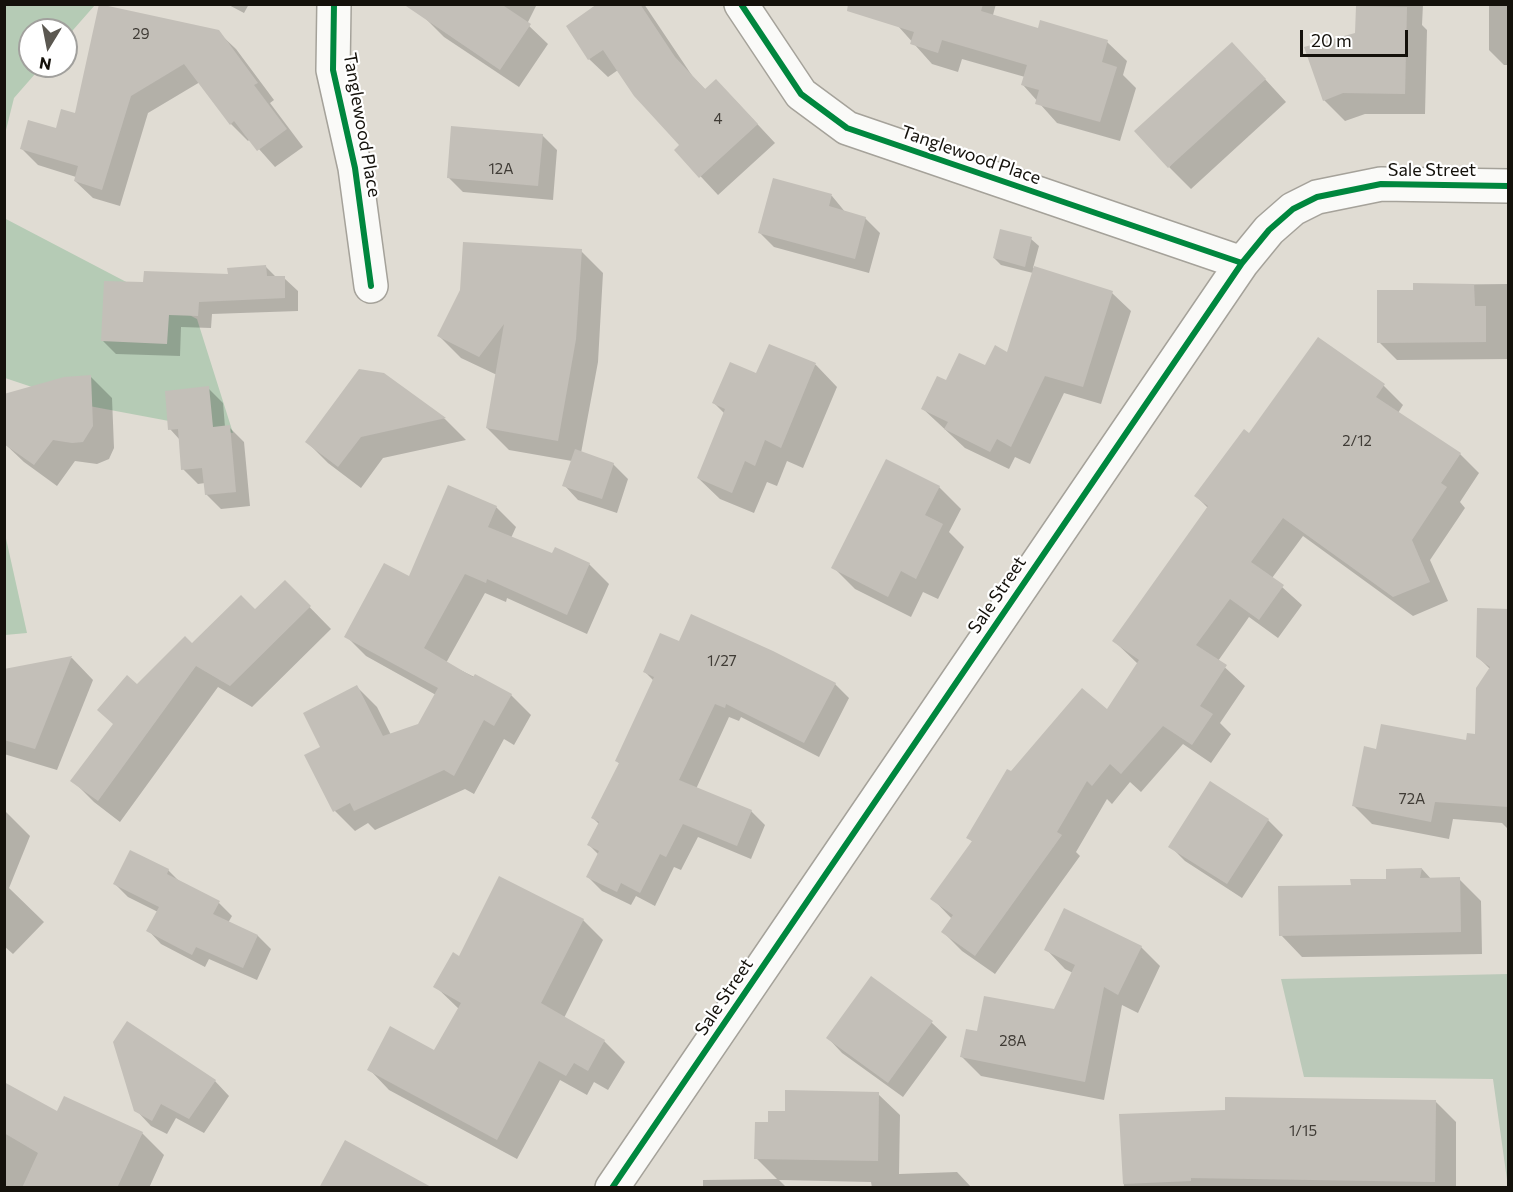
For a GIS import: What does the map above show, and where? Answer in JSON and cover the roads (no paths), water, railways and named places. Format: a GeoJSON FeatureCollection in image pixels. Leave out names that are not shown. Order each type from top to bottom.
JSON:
{"type":"FeatureCollection","features":[{"type":"Feature","properties":{"kind":"street","name":"Tanglewood Place"},"geometry":{"type":"LineString","coordinates":[[334,4],[333,70],[355,168],[371,286]]}},
{"type":"Feature","properties":{"kind":"street","name":"Tanglewood Place"},"geometry":{"type":"LineString","coordinates":[[741,4],[801,93],[847,128],[1242,263]]}},
{"type":"Feature","properties":{"kind":"street","name":"Sale Street"},"geometry":{"type":"LineString","coordinates":[[612,1188],[1242,263],[1277,223],[1293,209],[1317,197],[1381,184],[1509,186]]}}]}
